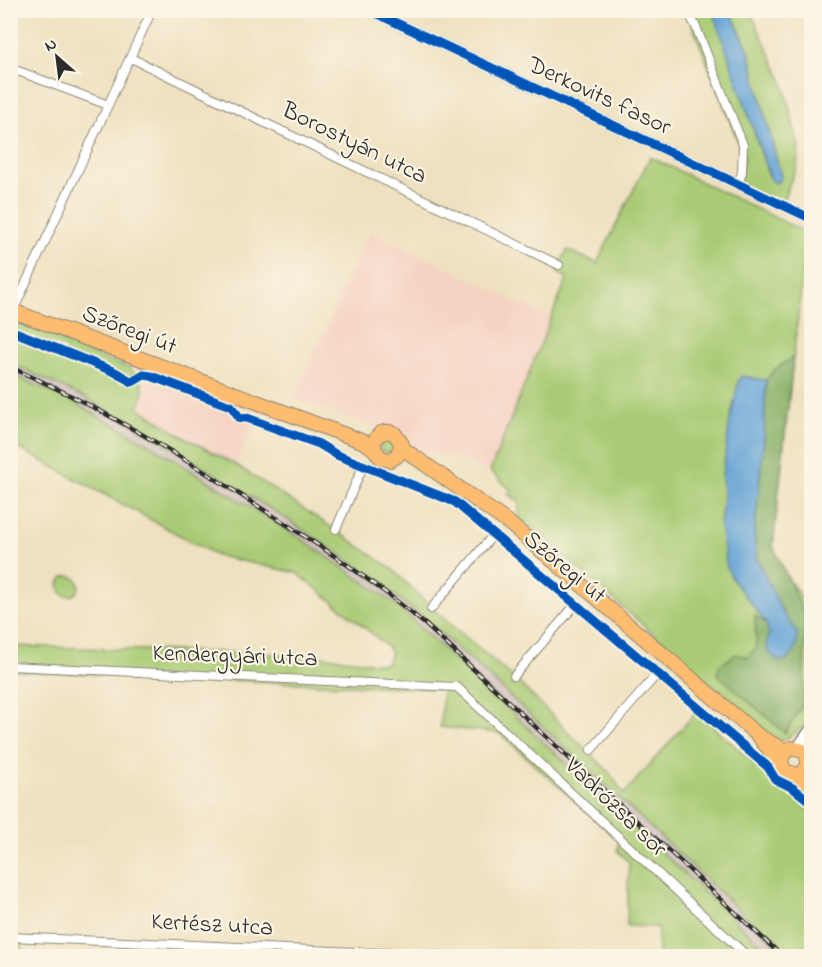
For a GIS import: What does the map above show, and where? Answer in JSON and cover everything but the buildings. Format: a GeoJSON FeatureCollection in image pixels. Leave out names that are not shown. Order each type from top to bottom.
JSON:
{"type":"FeatureCollection","features":[{"type":"Feature","properties":{"kind":"main road","name":"Szőregi út"},"geometry":{"type":"LineString","coordinates":[[12,310],[332,431],[376,442]]}},
{"type":"Feature","properties":{"kind":"main road","name":"Szőregi út"},"geometry":{"type":"LineString","coordinates":[[385,431],[394,433],[401,439],[400,452],[390,460],[381,458],[376,442],[385,431]]}},
{"type":"Feature","properties":{"kind":"main road","name":"Szőregi út"},"geometry":{"type":"LineString","coordinates":[[400,452],[482,502],[510,524],[760,737],[800,759],[812,785]]}},
{"type":"Feature","properties":{"kind":"street"},"geometry":{"type":"LineString","coordinates":[[12,310],[152,10]]}},
{"type":"Feature","properties":{"kind":"street","name":"Derkovits fasor"},"geometry":{"type":"LineString","coordinates":[[369,10],[812,219]]}},
{"type":"Feature","properties":{"kind":"street"},"geometry":{"type":"LineString","coordinates":[[687,10],[696,27],[742,146],[743,165],[738,185]]}},
{"type":"Feature","properties":{"kind":"street","name":"Borostyán utca"},"geometry":{"type":"LineString","coordinates":[[131,58],[560,265]]}},
{"type":"Feature","properties":{"kind":"street"},"geometry":{"type":"LineString","coordinates":[[10,68],[108,105]]}},
{"type":"Feature","properties":{"kind":"street","name":"Szőregi út"},"geometry":{"type":"LineString","coordinates":[[336,529],[364,464],[455,502],[722,728]]}},
{"type":"Feature","properties":{"kind":"street"},"geometry":{"type":"LineString","coordinates":[[431,609],[494,534]]}},
{"type":"Feature","properties":{"kind":"street"},"geometry":{"type":"LineString","coordinates":[[514,676],[576,604]]}},
{"type":"Feature","properties":{"kind":"street","name":"Kendergyári utca"},"geometry":{"type":"LineString","coordinates":[[10,666],[457,687]]}},
{"type":"Feature","properties":{"kind":"street"},"geometry":{"type":"LineString","coordinates":[[591,750],[658,673]]}},
{"type":"Feature","properties":{"kind":"street","name":"Vadrózsa sor"},"geometry":{"type":"LineString","coordinates":[[457,687],[747,957]]}},
{"type":"Feature","properties":{"kind":"street"},"geometry":{"type":"LineString","coordinates":[[800,759],[812,728]]}},
{"type":"Feature","properties":{"kind":"street","name":"Kertész utca"},"geometry":{"type":"LineString","coordinates":[[10,937],[448,957]]}},
{"type":"Feature","properties":{"kind":"shaded area"},"geometry":{"type":"Polygon","coordinates":[[[370,231],[551,318],[490,471],[457,459],[415,450],[408,439],[294,399],[370,231]]]}},
{"type":"Feature","properties":{"kind":"shaded area"},"geometry":{"type":"Polygon","coordinates":[[[11,363],[85,398],[140,428],[279,514],[358,567],[422,617],[482,670],[788,956],[773,956],[394,603],[303,540],[148,444],[68,399],[11,374],[11,363]]]}},
{"type":"Feature","properties":{"kind":"shaded area"},"geometry":{"type":"Polygon","coordinates":[[[158,380],[225,405],[253,422],[236,465],[177,433],[138,407],[144,395],[142,382],[158,380]]]}},
{"type":"Feature","properties":{"kind":"green space"},"geometry":{"type":"Polygon","coordinates":[[[687,11],[713,11],[715,13],[769,178],[775,183],[781,177],[748,48],[730,11],[750,11],[783,82],[799,147],[797,165],[781,205],[738,185],[744,157],[687,11]]]}},
{"type":"Feature","properties":{"kind":"green space"},"geometry":{"type":"Polygon","coordinates":[[[650,157],[807,233],[773,546],[784,572],[801,597],[811,598],[812,707],[811,721],[783,741],[773,738],[519,517],[519,501],[508,494],[511,490],[490,471],[567,278],[556,272],[567,250],[597,263],[650,157]]]}},
{"type":"Feature","properties":{"kind":"green space"},"geometry":{"type":"Polygon","coordinates":[[[10,316],[39,327],[67,344],[129,368],[141,381],[143,390],[138,407],[177,433],[236,465],[392,569],[434,610],[517,681],[608,771],[624,794],[696,712],[811,812],[811,956],[788,956],[482,670],[422,617],[358,567],[279,514],[140,428],[85,398],[11,363],[10,316]]]}},
{"type":"Feature","properties":{"kind":"green space"},"geometry":{"type":"Polygon","coordinates":[[[793,357],[773,546],[805,616],[804,704],[785,733],[717,674],[719,666],[736,654],[748,657],[756,648],[755,616],[766,623],[769,634],[768,652],[779,661],[783,613],[757,559],[754,535],[764,438],[766,380],[775,369],[793,357]]]}},
{"type":"Feature","properties":{"kind":"green space"},"geometry":{"type":"Polygon","coordinates":[[[11,374],[68,399],[149,444],[303,540],[394,603],[773,956],[658,956],[658,927],[627,926],[629,862],[617,851],[619,841],[499,733],[440,727],[443,689],[11,671],[11,646],[315,655],[382,664],[387,663],[391,654],[389,649],[374,635],[297,573],[218,556],[11,444],[11,374]]]}},
{"type":"Feature","properties":{"kind":"green space"},"geometry":{"type":"Polygon","coordinates":[[[388,437],[396,441],[392,454],[381,451],[380,442],[388,437]]]}},
{"type":"Feature","properties":{"kind":"green space"},"geometry":{"type":"Polygon","coordinates":[[[69,576],[76,579],[79,586],[76,593],[69,596],[62,593],[59,586],[62,579],[69,576]]]}},
{"type":"Feature","properties":{"kind":"green space"},"geometry":{"type":"Polygon","coordinates":[[[10,940],[22,940],[21,956],[11,956],[10,940]]]}},
{"type":"Feature","properties":{"kind":"green space"},"geometry":{"type":"Polygon","coordinates":[[[198,947],[271,951],[271,956],[198,956],[198,947]]]}},
{"type":"Feature","properties":{"kind":"water"},"geometry":{"type":"Polygon","coordinates":[[[713,11],[730,11],[748,48],[781,177],[780,181],[775,183],[770,178],[713,11]]]}},
{"type":"Feature","properties":{"kind":"water"},"geometry":{"type":"Polygon","coordinates":[[[742,376],[766,380],[764,438],[754,535],[757,559],[783,613],[797,632],[793,654],[787,660],[779,661],[768,652],[766,646],[769,634],[766,623],[733,580],[727,568],[720,526],[723,498],[722,476],[730,420],[739,379],[742,376]]]}},
{"type":"Feature","properties":{"kind":"railway"},"geometry":{"type":"LineString","coordinates":[[10,367],[103,412],[163,446],[296,530],[384,591],[426,625],[782,956]]}},
{"type":"Feature","properties":{"kind":"cycle path"},"geometry":{"type":"LineString","coordinates":[[369,10],[812,219]]}},
{"type":"Feature","properties":{"kind":"cycle path"},"geometry":{"type":"LineString","coordinates":[[10,330],[115,372],[132,382],[144,375],[151,376],[231,406],[240,418],[247,418],[319,444],[337,455],[455,502],[768,767],[775,779],[793,788],[812,803]]}}]}
